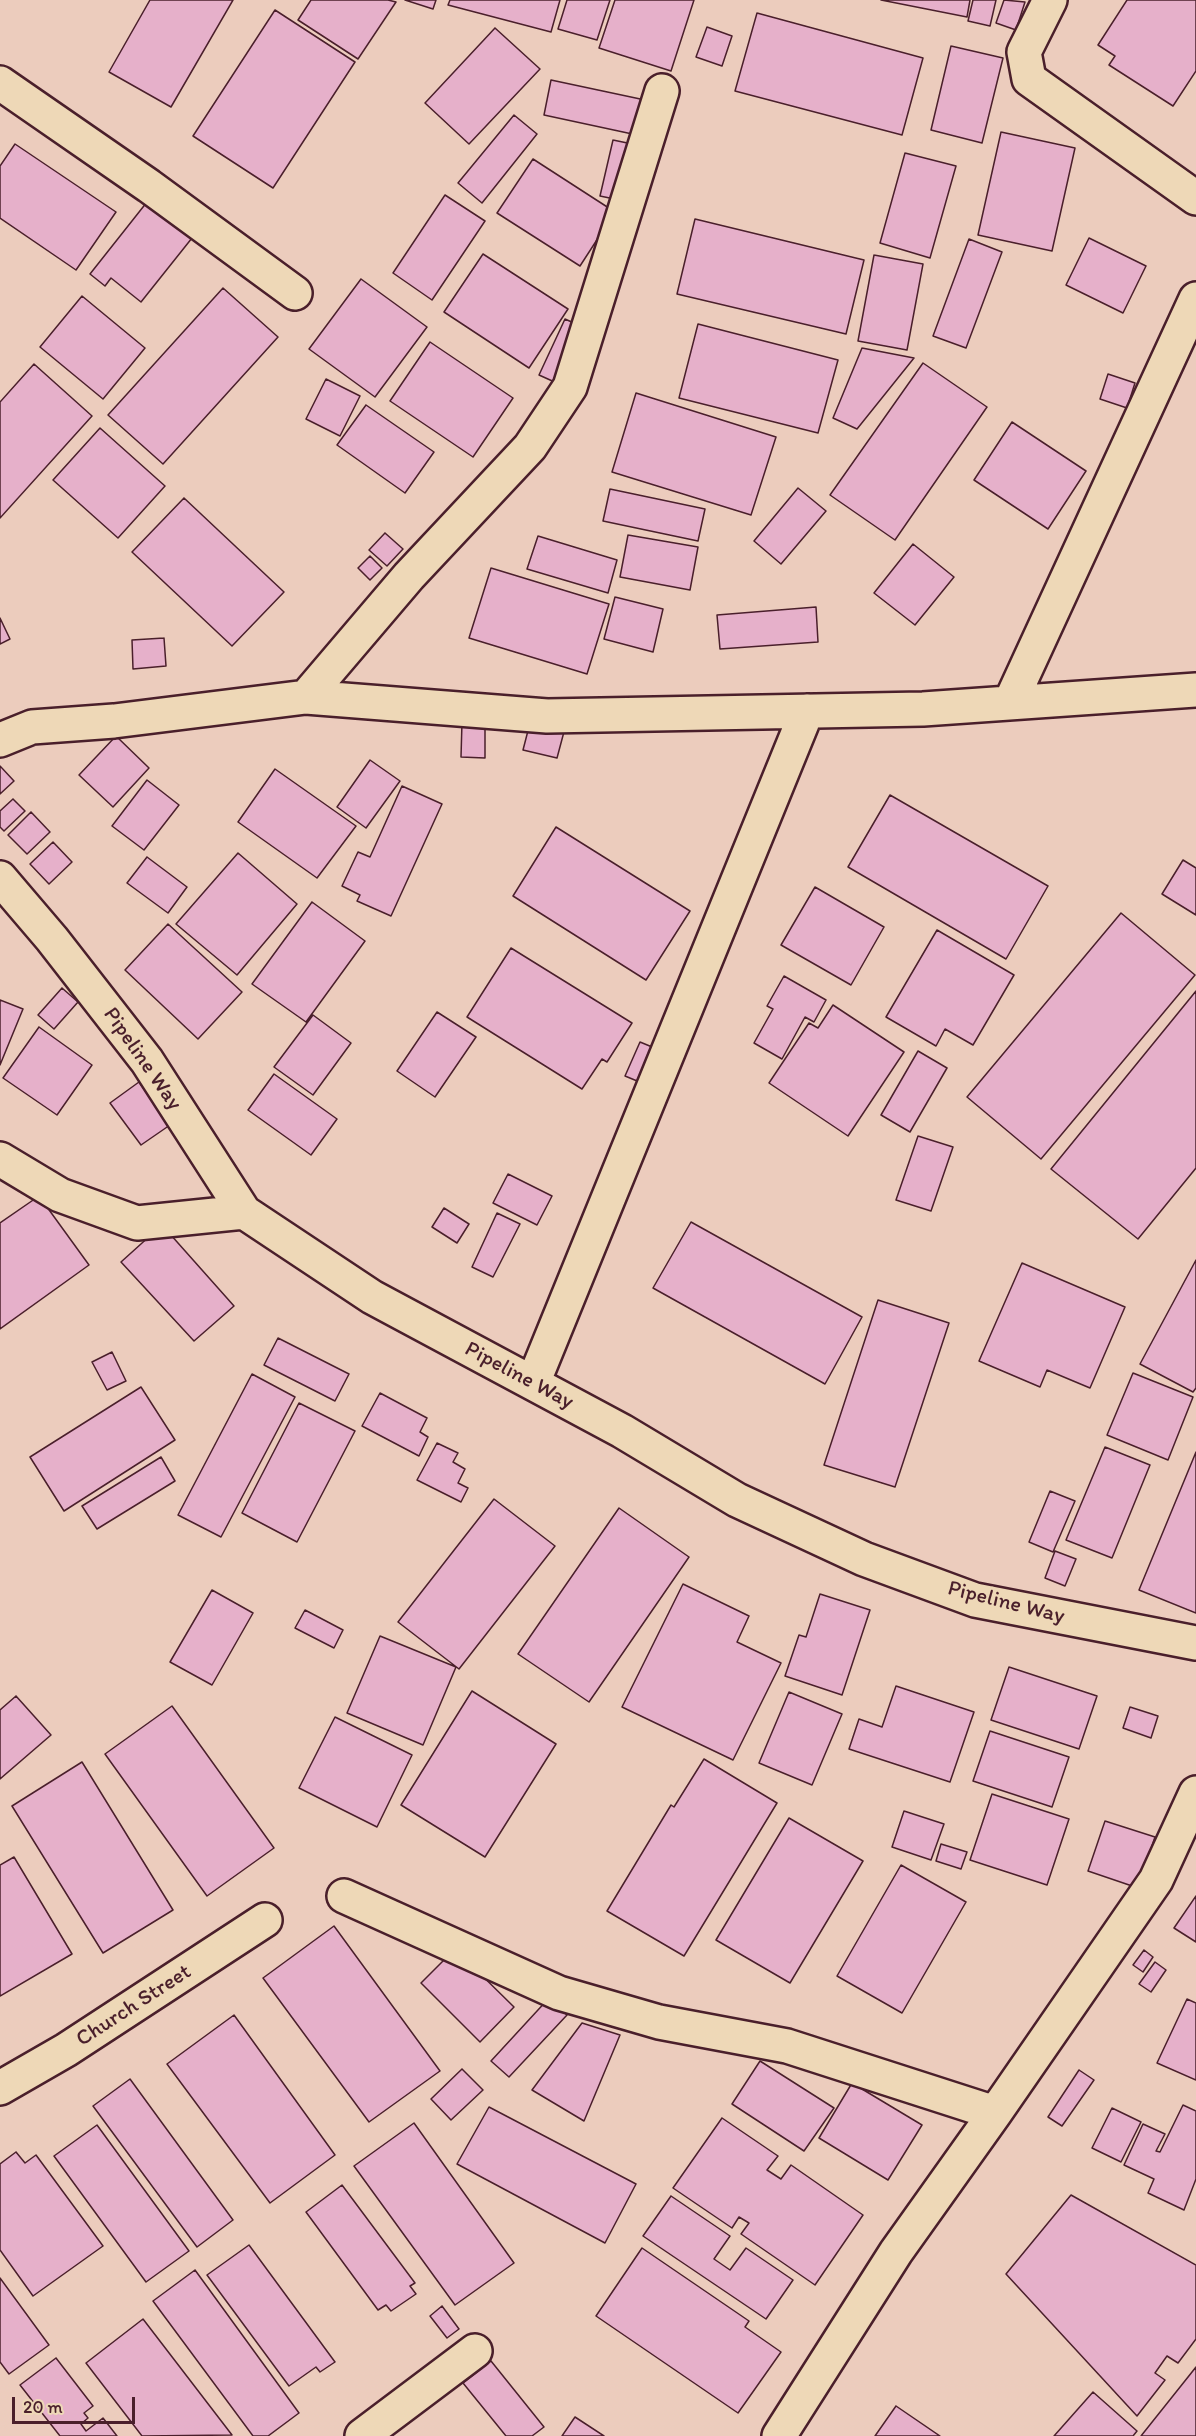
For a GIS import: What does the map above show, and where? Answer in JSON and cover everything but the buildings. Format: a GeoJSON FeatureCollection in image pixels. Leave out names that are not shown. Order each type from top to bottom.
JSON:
{"type":"FeatureCollection","features":[{"type":"Feature","properties":{"kind":"street"},"geometry":{"type":"LineString","coordinates":[[1050,0],[1024,52],[1029,79],[1196,198]]}},
{"type":"Feature","properties":{"kind":"street"},"geometry":{"type":"LineString","coordinates":[[0,83],[149,186],[295,293]]}},
{"type":"Feature","properties":{"kind":"street"},"geometry":{"type":"LineString","coordinates":[[306,698],[409,576],[530,447],[570,387],[662,91]]}},
{"type":"Feature","properties":{"kind":"street"},"geometry":{"type":"LineString","coordinates":[[1010,703],[1196,299]]}},
{"type":"Feature","properties":{"kind":"street"},"geometry":{"type":"LineString","coordinates":[[0,740],[32,728],[306,698],[547,716],[922,709],[1196,690]]}},
{"type":"Feature","properties":{"kind":"street"},"geometry":{"type":"LineString","coordinates":[[533,1383],[807,711]]}},
{"type":"Feature","properties":{"kind":"street","name":"Pipeline Way"},"geometry":{"type":"LineString","coordinates":[[0,878],[52,939],[147,1061],[244,1212],[372,1298],[622,1431],[737,1500],[864,1559],[975,1600],[1196,1643]]}},
{"type":"Feature","properties":{"kind":"street"},"geometry":{"type":"LineString","coordinates":[[0,1159],[60,1195],[137,1223],[244,1212]]}},
{"type":"Feature","properties":{"kind":"street"},"geometry":{"type":"LineString","coordinates":[[779,2436],[896,2252],[1156,1880],[1196,1794]]}},
{"type":"Feature","properties":{"kind":"street"},"geometry":{"type":"LineString","coordinates":[[344,1896],[559,1993],[659,2022],[787,2046],[995,2113]]}},
{"type":"Feature","properties":{"kind":"street","name":"Church Street"},"geometry":{"type":"LineString","coordinates":[[0,2088],[66,2050],[265,1920]]}},
{"type":"Feature","properties":{"kind":"street"},"geometry":{"type":"LineString","coordinates":[[362,2436],[475,2351]]}}]}
